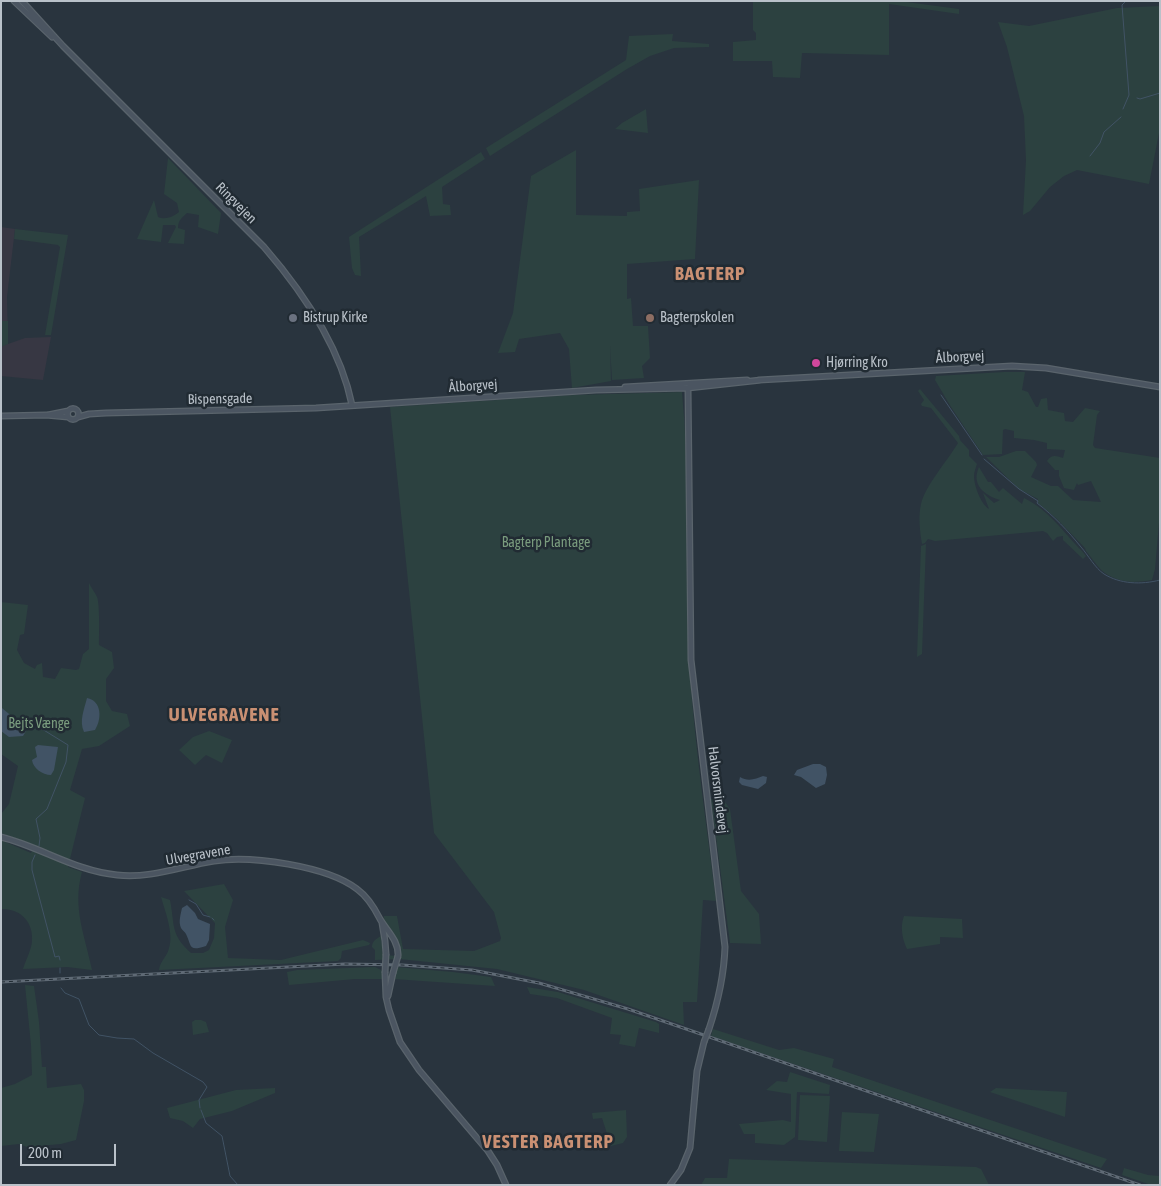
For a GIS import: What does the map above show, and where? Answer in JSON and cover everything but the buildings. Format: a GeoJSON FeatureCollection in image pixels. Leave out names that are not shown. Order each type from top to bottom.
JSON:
{"type":"FeatureCollection","features":[{"type":"Feature","properties":{"kind":"street","name":"Ringvejen"},"geometry":{"type":"LineString","coordinates":[[14,1],[45,32],[63,46]]}},
{"type":"Feature","properties":{"kind":"street","name":"Ringvejen"},"geometry":{"type":"LineString","coordinates":[[22,1],[63,46],[281,266],[322,328],[342,372],[352,405]]}},
{"type":"Feature","properties":{"kind":"street","name":"Ålborgvej"},"geometry":{"type":"LineString","coordinates":[[352,405],[596,390],[689,382],[761,380],[1012,366],[1046,368],[1160,387]]}},
{"type":"Feature","properties":{"kind":"street","name":"Ålborgvej"},"geometry":{"type":"LineString","coordinates":[[596,390],[688,388],[761,380]]}},
{"type":"Feature","properties":{"kind":"street","name":"Halvorsmindevej"},"geometry":{"type":"LineString","coordinates":[[670,1185],[681,1170],[690,1148],[697,1071],[720,993],[724,972],[725,947],[691,660],[688,388]]}},
{"type":"Feature","properties":{"kind":"street","name":"Bispensgade"},"geometry":{"type":"LineString","coordinates":[[78,414],[304,409],[352,405]]}},
{"type":"Feature","properties":{"kind":"street"},"geometry":{"type":"LineString","coordinates":[[1,416],[46,415],[68,417],[74,420],[78,414],[73,409],[46,415]]}},
{"type":"Feature","properties":{"kind":"street"},"geometry":{"type":"LineString","coordinates":[[68,411],[68,417]]}},
{"type":"Feature","properties":{"kind":"street","name":"Ulvegravene"},"geometry":{"type":"LineString","coordinates":[[1,837],[83,868],[118,876],[156,874],[196,864],[228,859],[255,859],[287,864],[339,878],[352,886],[374,906],[395,940],[398,956],[389,989],[388,1004]]}},
{"type":"Feature","properties":{"kind":"street","name":"Ulvegravene"},"geometry":{"type":"LineString","coordinates":[[381,919],[385,941],[385,973],[390,1017],[400,1042],[409,1057],[485,1146],[497,1165],[506,1185]]}},
{"type":"Feature","properties":{"kind":"shaded area"},"geometry":{"type":"Polygon","coordinates":[[[1,227],[15,229],[7,297],[8,344],[25,338],[51,337],[43,380],[1,376],[1,227]]]}},
{"type":"Feature","properties":{"kind":"green space"},"geometry":{"type":"Polygon","coordinates":[[[753,1],[899,1],[959,9],[959,14],[889,4],[889,55],[802,53],[800,78],[773,77],[772,61],[733,61],[733,42],[756,40],[756,33],[753,30],[753,1]]]}},
{"type":"Feature","properties":{"kind":"green space"},"geometry":{"type":"Polygon","coordinates":[[[1160,6],[1160,128],[1149,184],[1077,170],[1064,176],[1050,187],[1030,211],[1023,215],[1026,160],[1024,116],[1007,47],[998,22],[1029,26],[1117,8],[1160,6]]]}},
{"type":"Feature","properties":{"kind":"green space"},"geometry":{"type":"Polygon","coordinates":[[[673,34],[672,41],[709,44],[709,47],[674,48],[650,56],[490,156],[486,148],[626,60],[629,36],[673,34]]]}},
{"type":"Feature","properties":{"kind":"green space"},"geometry":{"type":"Polygon","coordinates":[[[646,109],[648,133],[615,129],[622,123],[646,109]]]}},
{"type":"Feature","properties":{"kind":"green space"},"geometry":{"type":"Polygon","coordinates":[[[576,150],[576,215],[627,216],[627,212],[640,211],[639,189],[699,180],[695,259],[627,264],[627,299],[631,298],[633,326],[648,326],[650,358],[642,366],[644,378],[612,380],[610,345],[611,381],[572,388],[569,349],[560,333],[519,339],[515,352],[498,353],[513,313],[531,176],[576,150]]]}},
{"type":"Feature","properties":{"kind":"green space"},"geometry":{"type":"Polygon","coordinates":[[[481,152],[485,159],[442,187],[443,204],[450,205],[451,215],[430,216],[426,196],[359,237],[361,276],[355,275],[352,268],[349,237],[481,152]]]}},
{"type":"Feature","properties":{"kind":"green space"},"geometry":{"type":"Polygon","coordinates":[[[168,158],[221,213],[218,234],[198,227],[199,215],[187,213],[178,225],[178,228],[185,230],[184,244],[168,243],[176,227],[175,225],[163,225],[161,242],[137,239],[154,200],[158,217],[169,218],[179,212],[177,203],[164,194],[168,158]]]}},
{"type":"Feature","properties":{"kind":"green space"},"geometry":{"type":"Polygon","coordinates":[[[15,229],[68,235],[51,335],[45,335],[60,247],[58,245],[14,239],[15,229]]]}},
{"type":"Feature","properties":{"kind":"green space"},"geometry":{"type":"Polygon","coordinates":[[[1,321],[8,321],[8,344],[1,347],[1,321]]]}},
{"type":"Feature","properties":{"kind":"green space"},"geometry":{"type":"Polygon","coordinates":[[[1025,372],[1022,390],[1028,392],[1036,407],[1038,407],[1041,399],[1047,398],[1048,410],[1064,413],[1065,421],[1073,422],[1085,408],[1100,411],[1097,415],[1093,445],[1095,448],[1160,458],[1160,511],[1155,569],[1152,580],[1128,581],[1116,579],[1105,573],[1095,563],[1085,548],[1056,518],[1038,503],[1038,499],[1019,489],[986,457],[999,457],[1016,451],[1025,451],[1037,465],[1031,477],[1051,486],[1058,486],[1073,500],[1101,502],[1091,481],[1078,485],[1077,483],[1074,490],[1064,488],[1059,476],[1059,470],[1055,470],[1047,461],[1052,456],[1063,458],[1065,450],[1047,449],[1047,443],[1014,438],[1014,431],[1005,429],[1003,430],[1002,454],[983,455],[935,380],[936,376],[1025,372]]]}},
{"type":"Feature","properties":{"kind":"green space"},"geometry":{"type":"Polygon","coordinates":[[[920,389],[959,436],[960,440],[969,450],[969,456],[977,464],[974,474],[975,485],[986,507],[989,509],[983,493],[994,503],[1000,500],[980,488],[977,479],[979,467],[988,482],[991,482],[999,492],[1003,488],[1022,504],[1024,498],[1049,515],[1086,556],[1083,559],[1063,540],[1063,536],[1057,537],[1053,541],[1043,531],[935,541],[928,539],[922,544],[920,514],[923,497],[958,443],[931,408],[922,406],[921,404],[924,400],[918,391],[920,389]]]}},
{"type":"Feature","properties":{"kind":"green space","name":"Bagterp Plantage"},"geometry":{"type":"Polygon","coordinates":[[[682,392],[687,483],[687,604],[692,701],[716,901],[703,900],[697,1002],[683,1002],[684,1025],[584,990],[497,969],[399,959],[375,960],[375,950],[372,945],[381,936],[383,955],[399,956],[384,923],[384,916],[397,916],[403,949],[474,951],[500,941],[501,938],[494,912],[434,833],[390,407],[574,395],[682,392]]]}},
{"type":"Feature","properties":{"kind":"green space"},"geometry":{"type":"Polygon","coordinates":[[[926,544],[922,654],[917,657],[921,546],[926,544]]]}},
{"type":"Feature","properties":{"kind":"green space","name":"Bejts Vænge"},"geometry":{"type":"Polygon","coordinates":[[[89,583],[98,601],[99,645],[112,652],[114,668],[106,679],[106,701],[112,711],[127,714],[130,726],[99,746],[82,749],[70,790],[85,798],[68,867],[82,872],[79,885],[79,910],[92,970],[67,967],[23,969],[32,942],[31,928],[20,914],[8,909],[1,909],[1,840],[31,853],[34,845],[1,833],[1,814],[9,804],[18,766],[1,754],[1,602],[28,605],[24,634],[20,635],[17,650],[24,663],[35,669],[37,665],[42,663],[43,677],[55,679],[61,668],[79,669],[83,654],[89,649],[89,583]]]}},
{"type":"Feature","properties":{"kind":"green space"},"geometry":{"type":"Polygon","coordinates":[[[209,731],[232,740],[222,763],[206,755],[195,765],[179,750],[193,737],[209,731]]]}},
{"type":"Feature","properties":{"kind":"green space"},"geometry":{"type":"Polygon","coordinates":[[[711,799],[723,799],[730,809],[741,891],[759,914],[761,944],[730,943],[711,799]]]}},
{"type":"Feature","properties":{"kind":"green space"},"geometry":{"type":"Polygon","coordinates":[[[224,884],[233,900],[225,927],[228,958],[281,960],[363,940],[370,943],[369,945],[342,951],[341,958],[338,961],[159,970],[170,942],[168,922],[161,897],[170,900],[174,929],[184,946],[191,953],[203,953],[209,950],[214,938],[215,923],[184,891],[224,884]]]}},
{"type":"Feature","properties":{"kind":"green space"},"geometry":{"type":"Polygon","coordinates":[[[904,916],[962,919],[963,938],[940,937],[940,944],[907,949],[902,932],[904,916]]]}},
{"type":"Feature","properties":{"kind":"green space"},"geometry":{"type":"Polygon","coordinates":[[[375,967],[383,971],[383,979],[355,979],[289,985],[287,972],[297,970],[375,967]]]}},
{"type":"Feature","properties":{"kind":"green space"},"geometry":{"type":"Polygon","coordinates":[[[396,967],[491,977],[495,986],[393,979],[396,967]]]}},
{"type":"Feature","properties":{"kind":"green space"},"geometry":{"type":"Polygon","coordinates":[[[25,985],[34,986],[42,1067],[46,1067],[47,1088],[81,1084],[84,1090],[84,1101],[76,1140],[61,1144],[27,1147],[19,1144],[1,1146],[1,1088],[15,1084],[32,1075],[25,985]]]}},
{"type":"Feature","properties":{"kind":"green space"},"geometry":{"type":"Polygon","coordinates":[[[527,987],[558,992],[656,1022],[659,1024],[659,1033],[639,1028],[635,1047],[619,1044],[621,1035],[610,1034],[612,1018],[557,998],[530,994],[527,987]]]}},
{"type":"Feature","properties":{"kind":"green space"},"geometry":{"type":"Polygon","coordinates":[[[195,1020],[206,1022],[209,1032],[193,1035],[192,1022],[195,1020]]]}},
{"type":"Feature","properties":{"kind":"green space"},"geometry":{"type":"Polygon","coordinates":[[[713,1029],[779,1050],[794,1048],[834,1059],[832,1067],[1107,1159],[1101,1168],[711,1036],[713,1029]]]}},
{"type":"Feature","properties":{"kind":"green space"},"geometry":{"type":"Polygon","coordinates":[[[790,1072],[830,1085],[829,1094],[797,1092],[795,1137],[784,1145],[755,1143],[755,1134],[744,1134],[739,1124],[783,1120],[791,1122],[791,1094],[766,1090],[777,1081],[787,1082],[790,1072]]]}},
{"type":"Feature","properties":{"kind":"green space"},"geometry":{"type":"Polygon","coordinates":[[[275,1088],[275,1093],[232,1111],[200,1119],[193,1128],[183,1121],[170,1118],[167,1108],[236,1090],[275,1088]]]}},
{"type":"Feature","properties":{"kind":"green space"},"geometry":{"type":"Polygon","coordinates":[[[996,1088],[1067,1092],[1065,1117],[990,1092],[996,1088]]]}},
{"type":"Feature","properties":{"kind":"green space"},"geometry":{"type":"Polygon","coordinates":[[[800,1095],[830,1096],[827,1142],[798,1140],[800,1095]]]}},
{"type":"Feature","properties":{"kind":"green space"},"geometry":{"type":"Polygon","coordinates":[[[626,1110],[627,1137],[623,1143],[611,1146],[602,1118],[593,1119],[592,1113],[626,1110]]]}},
{"type":"Feature","properties":{"kind":"green space"},"geometry":{"type":"Polygon","coordinates":[[[842,1112],[879,1114],[874,1152],[839,1151],[842,1112]]]}},
{"type":"Feature","properties":{"kind":"green space"},"geometry":{"type":"Polygon","coordinates":[[[729,1159],[976,1167],[981,1169],[989,1185],[701,1185],[705,1178],[727,1178],[729,1159]]]}},
{"type":"Feature","properties":{"kind":"green space"},"geometry":{"type":"Polygon","coordinates":[[[1124,1168],[1148,1175],[1160,1176],[1160,1185],[1151,1185],[1122,1175],[1124,1168]]]}},
{"type":"Feature","properties":{"kind":"water"},"geometry":{"type":"Polygon","coordinates":[[[87,698],[96,703],[100,716],[95,730],[84,732],[82,720],[87,698]]]}},
{"type":"Feature","properties":{"kind":"water"},"geometry":{"type":"Polygon","coordinates":[[[1,707],[24,728],[26,731],[23,736],[9,737],[1,731],[1,707]]]}},
{"type":"Feature","properties":{"kind":"water"},"geometry":{"type":"Polygon","coordinates":[[[38,745],[58,747],[54,770],[51,775],[41,772],[33,763],[32,760],[37,757],[35,747],[38,745]]]}},
{"type":"Feature","properties":{"kind":"water"},"geometry":{"type":"Polygon","coordinates":[[[813,764],[820,764],[826,767],[827,775],[825,784],[816,788],[801,777],[794,775],[797,770],[813,764]]]}},
{"type":"Feature","properties":{"kind":"water"},"geometry":{"type":"Polygon","coordinates":[[[763,776],[767,777],[766,783],[758,789],[742,785],[739,782],[740,777],[749,780],[763,776]]]}},
{"type":"Feature","properties":{"kind":"water"},"geometry":{"type":"Polygon","coordinates":[[[187,905],[198,919],[210,924],[209,940],[206,946],[193,948],[180,926],[182,908],[187,905]]]}},
{"type":"Feature","properties":{"kind":"waterway"},"geometry":{"type":"LineString","coordinates":[[1123,109],[1129,95],[1122,5],[1126,1]]}},
{"type":"Feature","properties":{"kind":"waterway"},"geometry":{"type":"LineString","coordinates":[[1137,98],[1140,99],[1160,93]]}},
{"type":"Feature","properties":{"kind":"waterway"},"geometry":{"type":"LineString","coordinates":[[1090,156],[1100,143],[1104,132],[1121,117]]}},
{"type":"Feature","properties":{"kind":"waterway"},"geometry":{"type":"LineString","coordinates":[[941,395],[982,455]]}},
{"type":"Feature","properties":{"kind":"waterway"},"geometry":{"type":"LineString","coordinates":[[984,459],[1019,489],[1038,501],[1037,503],[1066,529],[1104,574],[1117,580],[1131,583],[1160,580]]}},
{"type":"Feature","properties":{"kind":"waterway"},"geometry":{"type":"LineString","coordinates":[[39,846],[40,838],[36,819],[47,809],[66,762],[68,745],[42,729]]}},
{"type":"Feature","properties":{"kind":"waterway"},"geometry":{"type":"LineString","coordinates":[[35,855],[32,862],[32,870],[55,957],[59,956],[60,960]]}},
{"type":"Feature","properties":{"kind":"waterway"},"geometry":{"type":"LineString","coordinates":[[189,900],[196,904],[203,915],[210,917]]}},
{"type":"Feature","properties":{"kind":"waterway"},"geometry":{"type":"LineString","coordinates":[[60,968],[60,973]]}},
{"type":"Feature","properties":{"kind":"waterway"},"geometry":{"type":"LineString","coordinates":[[61,988],[65,993],[79,999],[89,1025],[99,1035],[134,1039],[153,1053],[203,1082],[207,1087],[199,1100],[200,1108]]}},
{"type":"Feature","properties":{"kind":"waterway"},"geometry":{"type":"LineString","coordinates":[[201,1110],[206,1123],[222,1136],[230,1176],[238,1185]]}},
{"type":"Feature","properties":{"kind":"railway"},"geometry":{"type":"LineString","coordinates":[[1,982],[345,964],[402,965],[472,970],[539,983],[628,1009],[1140,1185]]}},
{"type":"Feature","properties":{"kind":"place","name":"Bistrup Kirke"},"geometry":{"type":"Point","coordinates":[293,318]}},
{"type":"Feature","properties":{"kind":"place","name":"Bagterpskolen"},"geometry":{"type":"Point","coordinates":[650,318]}},
{"type":"Feature","properties":{"kind":"place","name":"Hjørring Kro"},"geometry":{"type":"Point","coordinates":[816,363]}},
{"type":"Feature","properties":{"kind":"district","name":"BAGTERP"},"geometry":{"type":"Point","coordinates":[710,274]}},
{"type":"Feature","properties":{"kind":"district","name":"ULVEGRAVENE"},"geometry":{"type":"Point","coordinates":[224,715]}},
{"type":"Feature","properties":{"kind":"district","name":"VESTER BAGTERP"},"geometry":{"type":"Point","coordinates":[548,1142]}}]}
